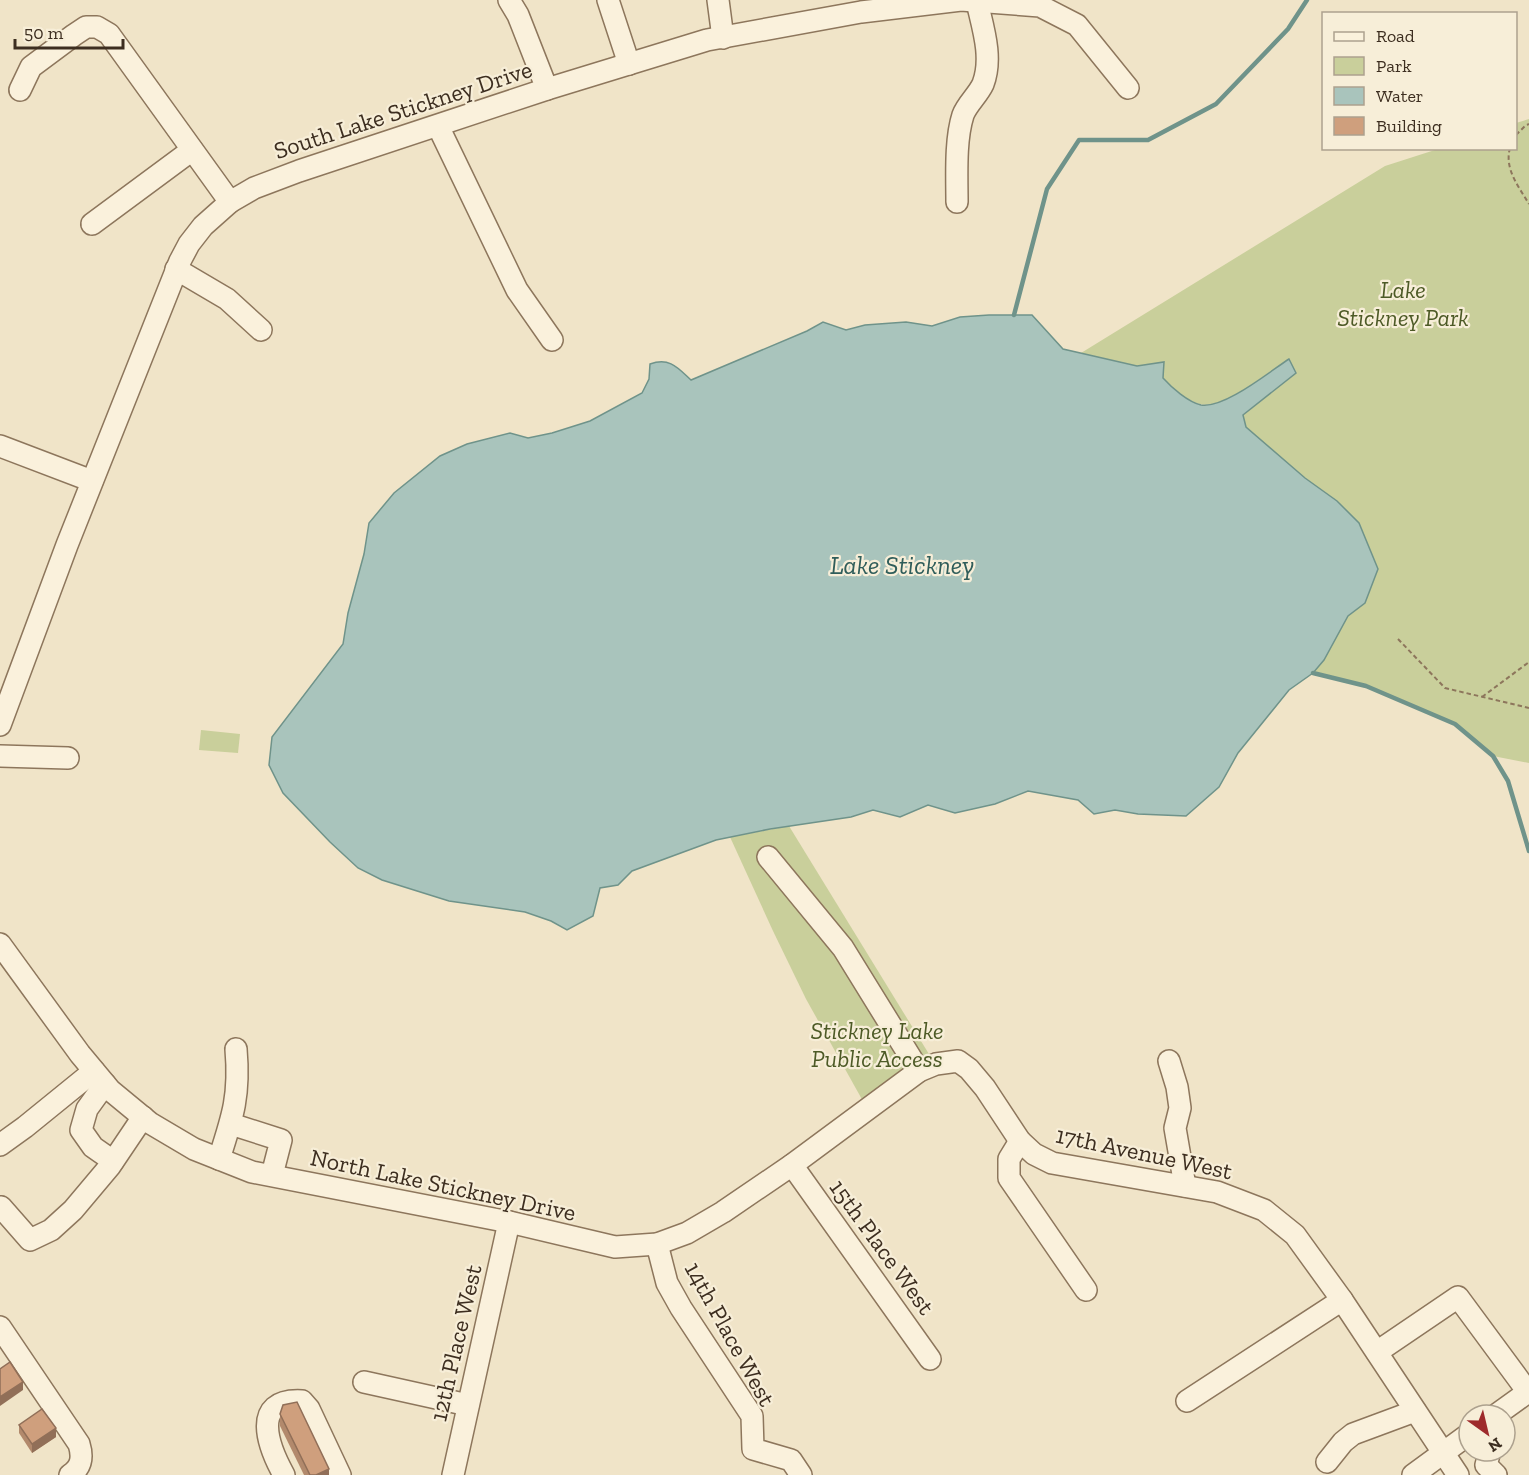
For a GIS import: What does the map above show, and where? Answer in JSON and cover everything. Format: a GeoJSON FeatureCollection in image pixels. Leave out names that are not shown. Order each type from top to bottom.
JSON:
{"type":"FeatureCollection","features":[{"type":"Feature","properties":{"kind":"street"},"geometry":{"type":"LineString","coordinates":[[509,0],[518,15],[547,89]]}},
{"type":"Feature","properties":{"kind":"street"},"geometry":{"type":"LineString","coordinates":[[608,0],[629,64]]}},
{"type":"Feature","properties":{"kind":"street"},"geometry":{"type":"LineString","coordinates":[[718,0],[723,38]]}},
{"type":"Feature","properties":{"kind":"street"},"geometry":{"type":"LineString","coordinates":[[957,202],[958,151],[963,115],[983,83],[987,68],[985,41],[966,1]]}},
{"type":"Feature","properties":{"kind":"street","name":"South Lake Stickney Drive"},"geometry":{"type":"LineString","coordinates":[[0,725],[92,481],[176,269],[189,244],[203,226],[230,202],[254,188],[298,171],[547,89],[707,40],[861,12],[966,1],[1056,6],[1077,25],[1128,88]]}},
{"type":"Feature","properties":{"kind":"street"},"geometry":{"type":"LineString","coordinates":[[20,90],[31,67],[74,34],[86,27],[97,27],[109,34],[230,202]]}},
{"type":"Feature","properties":{"kind":"street"},"geometry":{"type":"LineString","coordinates":[[438,126],[518,290],[552,340]]}},
{"type":"Feature","properties":{"kind":"street"},"geometry":{"type":"LineString","coordinates":[[92,224],[192,150]]}},
{"type":"Feature","properties":{"kind":"street"},"geometry":{"type":"LineString","coordinates":[[176,269],[227,299],[261,330]]}},
{"type":"Feature","properties":{"kind":"street"},"geometry":{"type":"LineString","coordinates":[[0,446],[92,481]]}},
{"type":"Feature","properties":{"kind":"street"},"geometry":{"type":"LineString","coordinates":[[0,756],[68,758]]}},
{"type":"Feature","properties":{"kind":"street"},"geometry":{"type":"LineString","coordinates":[[768,857],[843,948],[920,1071]]}},
{"type":"Feature","properties":{"kind":"street","name":"North Lake Stickney Drive"},"geometry":{"type":"LineString","coordinates":[[0,944],[99,1078],[143,1117],[194,1149],[252,1172],[509,1222],[615,1246],[657,1244],[687,1233],[723,1212],[792,1165],[920,1071]]}},
{"type":"Feature","properties":{"kind":"street"},"geometry":{"type":"LineString","coordinates":[[219,1159],[231,1124],[237,1096],[236,1049]]}},
{"type":"Feature","properties":{"kind":"street","name":"17th Avenue West"},"geometry":{"type":"LineString","coordinates":[[920,1071],[946,1062],[958,1061],[969,1069],[985,1088],[1020,1141],[1034,1154],[1052,1163],[1217,1192],[1264,1210],[1294,1235],[1342,1299],[1458,1475]]}},
{"type":"Feature","properties":{"kind":"street"},"geometry":{"type":"LineString","coordinates":[[1169,1061],[1177,1087],[1180,1108],[1175,1128],[1185,1186]]}},
{"type":"Feature","properties":{"kind":"street"},"geometry":{"type":"LineString","coordinates":[[0,1145],[99,1078]]}},
{"type":"Feature","properties":{"kind":"street"},"geometry":{"type":"LineString","coordinates":[[99,1078],[81,1130],[93,1147],[114,1161]]}},
{"type":"Feature","properties":{"kind":"street"},"geometry":{"type":"LineString","coordinates":[[1,1207],[30,1240],[51,1230],[73,1210],[114,1161],[143,1117]]}},
{"type":"Feature","properties":{"kind":"street"},"geometry":{"type":"LineString","coordinates":[[231,1124],[281,1140],[272,1175]]}},
{"type":"Feature","properties":{"kind":"street"},"geometry":{"type":"LineString","coordinates":[[1020,1141],[1008,1159],[1009,1178],[1086,1290]]}},
{"type":"Feature","properties":{"kind":"street","name":"15th Place West"},"geometry":{"type":"LineString","coordinates":[[792,1165],[930,1359]]}},
{"type":"Feature","properties":{"kind":"street","name":"12th Place West"},"geometry":{"type":"LineString","coordinates":[[453,1475],[509,1222]]}},
{"type":"Feature","properties":{"kind":"street","name":"14th Place West"},"geometry":{"type":"LineString","coordinates":[[657,1244],[667,1283],[681,1308],[753,1416],[753,1449],[791,1460],[801,1475]]}},
{"type":"Feature","properties":{"kind":"street"},"geometry":{"type":"LineString","coordinates":[[1377,1352],[1458,1298],[1529,1392]]}},
{"type":"Feature","properties":{"kind":"street"},"geometry":{"type":"LineString","coordinates":[[1187,1401],[1342,1299]]}},
{"type":"Feature","properties":{"kind":"street"},"geometry":{"type":"LineString","coordinates":[[0,1327],[79,1444],[82,1453],[81,1463],[74,1473]]}},
{"type":"Feature","properties":{"kind":"street"},"geometry":{"type":"LineString","coordinates":[[364,1382],[468,1405]]}},
{"type":"Feature","properties":{"kind":"street"},"geometry":{"type":"LineString","coordinates":[[1513,1403],[1529,1392]]}},
{"type":"Feature","properties":{"kind":"street"},"geometry":{"type":"LineString","coordinates":[[1517,1407],[1529,1392]]}},
{"type":"Feature","properties":{"kind":"street"},"geometry":{"type":"LineString","coordinates":[[284,1475],[266,1432],[272,1411],[278,1406],[302,1401],[309,1409],[340,1475]]}},
{"type":"Feature","properties":{"kind":"street"},"geometry":{"type":"LineString","coordinates":[[1327,1462],[1343,1442],[1353,1434],[1415,1411]]}},
{"type":"Feature","properties":{"kind":"street"},"geometry":{"type":"LineString","coordinates":[[1413,1475],[1457,1442]]}},
{"type":"Feature","properties":{"kind":"street"},"geometry":{"type":"LineString","coordinates":[[1487,1463],[1496,1475]]}},
{"type":"Feature","properties":{"kind":"path"},"geometry":{"type":"LineString","coordinates":[[1517,133],[1529,124]]}},
{"type":"Feature","properties":{"kind":"path"},"geometry":{"type":"LineString","coordinates":[[1510,150],[1508,157],[1512,177],[1529,204]]}},
{"type":"Feature","properties":{"kind":"path"},"geometry":{"type":"LineString","coordinates":[[1398,639],[1445,688],[1529,708]]}},
{"type":"Feature","properties":{"kind":"path"},"geometry":{"type":"LineString","coordinates":[[1482,697],[1529,662]]}},
{"type":"Feature","properties":{"kind":"green space","name":"Lake Stickney Park"},"geometry":{"type":"Polygon","coordinates":[[[1529,119],[1529,763],[1493,756],[1455,724],[1366,686],[1313,673],[1324,660],[1348,616],[1365,603],[1378,569],[1359,523],[1337,501],[1305,478],[1246,427],[1243,415],[1296,373],[1289,359],[1246,389],[1210,405],[1189,400],[1170,386],[1162,378],[1164,362],[1137,366],[1081,353],[1385,166],[1435,150],[1517,150],[1517,123],[1529,119]]]}},
{"type":"Feature","properties":{"kind":"green space"},"geometry":{"type":"Polygon","coordinates":[[[201,730],[240,734],[238,753],[199,750],[201,730]]]}},
{"type":"Feature","properties":{"kind":"green space","name":"Stickney Lake Public Access"},"geometry":{"type":"Polygon","coordinates":[[[789,826],[932,1059],[864,1103],[806,999],[730,837],[789,826]]]}},
{"type":"Feature","properties":{"kind":"water","name":"Lake Stickney"},"geometry":{"type":"Polygon","coordinates":[[[1032,315],[1063,349],[1137,366],[1164,362],[1163,378],[1186,398],[1201,405],[1211,405],[1234,396],[1289,359],[1296,373],[1243,415],[1246,427],[1305,478],[1337,501],[1359,523],[1378,569],[1365,603],[1348,616],[1324,660],[1313,673],[1289,690],[1238,753],[1219,787],[1186,816],[1138,814],[1115,810],[1094,814],[1078,800],[1028,791],[995,804],[955,813],[928,805],[900,817],[873,810],[851,817],[716,840],[632,871],[618,885],[600,888],[593,916],[567,930],[551,921],[525,912],[449,901],[382,880],[358,868],[283,793],[269,765],[272,737],[343,644],[369,523],[394,493],[440,456],[467,444],[510,433],[528,438],[590,421],[642,393],[649,379],[650,364],[657,362],[673,365],[691,380],[807,331],[823,322],[846,330],[865,325],[906,322],[932,326],[960,317],[1032,315]]]}},
{"type":"Feature","properties":{"kind":"building"},"geometry":{"type":"Polygon","coordinates":[[[10,1362],[23,1382],[0,1397],[0,1369],[10,1362]]]}},
{"type":"Feature","properties":{"kind":"building"},"geometry":{"type":"Polygon","coordinates":[[[297,1402],[329,1469],[316,1475],[310,1475],[280,1414],[283,1405],[297,1402]]]}},
{"type":"Feature","properties":{"kind":"building"},"geometry":{"type":"Polygon","coordinates":[[[42,1409],[56,1428],[32,1444],[19,1425],[42,1409]]]}},
{"type":"Feature","properties":{"kind":"waterway"},"geometry":{"type":"LineString","coordinates":[[1014,315],[1047,189],[1079,140],[1148,140],[1216,104],[1288,29],[1307,0]]}},
{"type":"Feature","properties":{"kind":"waterway"},"geometry":{"type":"LineString","coordinates":[[1313,673],[1366,686],[1455,724],[1493,756],[1508,781],[1529,851]]}}]}
